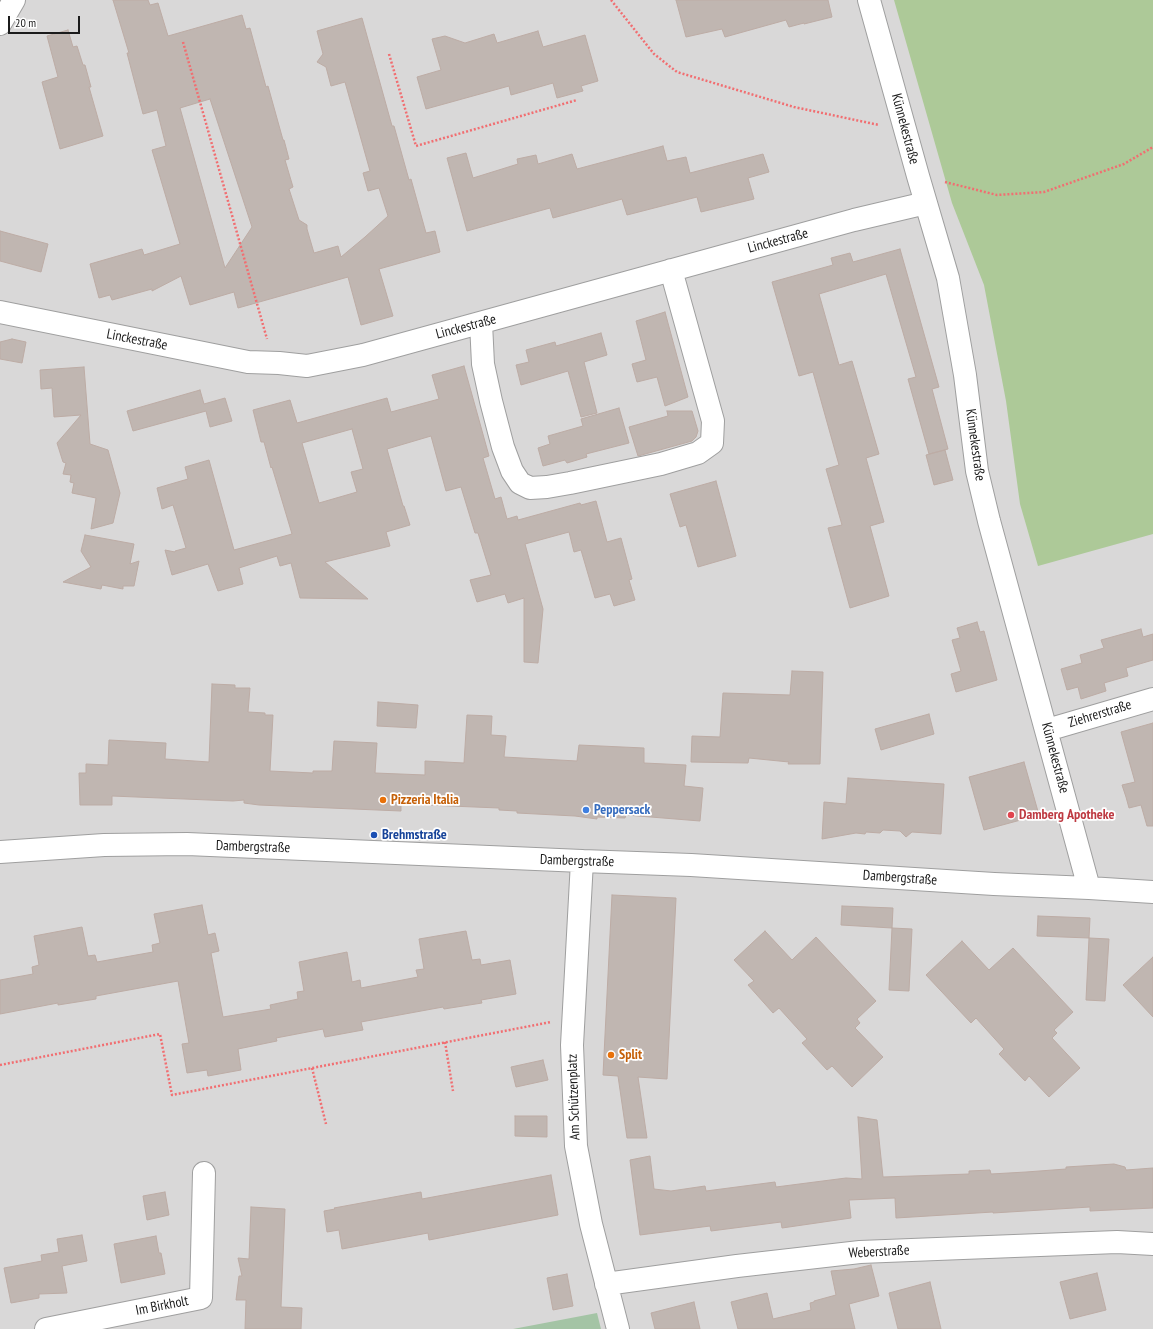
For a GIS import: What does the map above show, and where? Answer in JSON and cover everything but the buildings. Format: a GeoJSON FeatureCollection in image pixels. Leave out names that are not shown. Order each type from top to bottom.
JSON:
{"type":"FeatureCollection","features":[{"type":"Feature","properties":{"kind":"street"},"geometry":{"type":"LineString","coordinates":[[0,24],[14,0]]}},
{"type":"Feature","properties":{"kind":"street","name":"Künnekestraße"},"geometry":{"type":"LineString","coordinates":[[869,0],[948,278],[965,375],[977,471],[989,521],[1089,888]]}},
{"type":"Feature","properties":{"kind":"street","name":"Linckestraße"},"geometry":{"type":"LineString","coordinates":[[0,312],[248,362],[307,366],[363,355],[847,222],[926,203]]}},
{"type":"Feature","properties":{"kind":"street"},"geometry":{"type":"LineString","coordinates":[[481,323],[482,364],[503,447],[512,471],[520,483],[530,488],[562,485],[668,462],[698,453],[712,443],[713,421],[671,270]]}},
{"type":"Feature","properties":{"kind":"street","name":"Ziehrerstraße"},"geometry":{"type":"LineString","coordinates":[[1047,730],[1153,699]]}},
{"type":"Feature","properties":{"kind":"street","name":"Dambergstraße"},"geometry":{"type":"LineString","coordinates":[[0,852],[104,845],[187,844],[699,865],[994,884],[1153,892]]}},
{"type":"Feature","properties":{"kind":"street","name":"Am Schützenplatz"},"geometry":{"type":"LineString","coordinates":[[582,861],[572,1045],[576,1146],[591,1224],[618,1329]]}},
{"type":"Feature","properties":{"kind":"street","name":"Im Birkholt"},"geometry":{"type":"LineString","coordinates":[[46,1329],[201,1298],[204,1173]]}},
{"type":"Feature","properties":{"kind":"street","name":"Weberstraße"},"geometry":{"type":"LineString","coordinates":[[606,1284],[737,1266],[860,1252],[1117,1242],[1153,1244]]}},
{"type":"Feature","properties":{"kind":"path"},"geometry":{"type":"LineString","coordinates":[[611,0],[654,54],[677,72],[794,107],[905,130]]}},
{"type":"Feature","properties":{"kind":"path"},"geometry":{"type":"LineString","coordinates":[[182,42],[266,332],[271,363]]}},
{"type":"Feature","properties":{"kind":"path"},"geometry":{"type":"LineString","coordinates":[[389,54],[416,146],[577,100]]}},
{"type":"Feature","properties":{"kind":"path"},"geometry":{"type":"LineString","coordinates":[[918,176],[997,195],[1044,192],[1124,164],[1153,147]]}},
{"type":"Feature","properties":{"kind":"path"},"geometry":{"type":"LineString","coordinates":[[0,1065],[160,1034],[172,1095],[573,1018]]}},
{"type":"Feature","properties":{"kind":"path"},"geometry":{"type":"LineString","coordinates":[[445,1042],[453,1091]]}},
{"type":"Feature","properties":{"kind":"path"},"geometry":{"type":"LineString","coordinates":[[312,1068],[326,1124]]}},
{"type":"Feature","properties":{"kind":"shaded area"},"geometry":{"type":"Polygon","coordinates":[[[0,0],[1153,0],[1153,1329],[0,1329],[0,0]]]}},
{"type":"Feature","properties":{"kind":"green space"},"geometry":{"type":"Polygon","coordinates":[[[894,0],[1153,0],[1153,534],[1038,566],[1020,504],[1006,401],[984,285],[952,203],[894,0]]]}},
{"type":"Feature","properties":{"kind":"green space"},"geometry":{"type":"Polygon","coordinates":[[[597,1313],[601,1329],[513,1329],[597,1313]]]}},
{"type":"Feature","properties":{"kind":"place","name":"Pizzeria Italia"},"geometry":{"type":"Point","coordinates":[383,800]}},
{"type":"Feature","properties":{"kind":"place","name":"Peppersack"},"geometry":{"type":"Point","coordinates":[586,810]}},
{"type":"Feature","properties":{"kind":"place","name":"Damberg Apotheke"},"geometry":{"type":"Point","coordinates":[1011,815]}},
{"type":"Feature","properties":{"kind":"place","name":"Brehmstraße"},"geometry":{"type":"Point","coordinates":[374,835]}},
{"type":"Feature","properties":{"kind":"place","name":"Split"},"geometry":{"type":"Point","coordinates":[611,1055]}}]}
